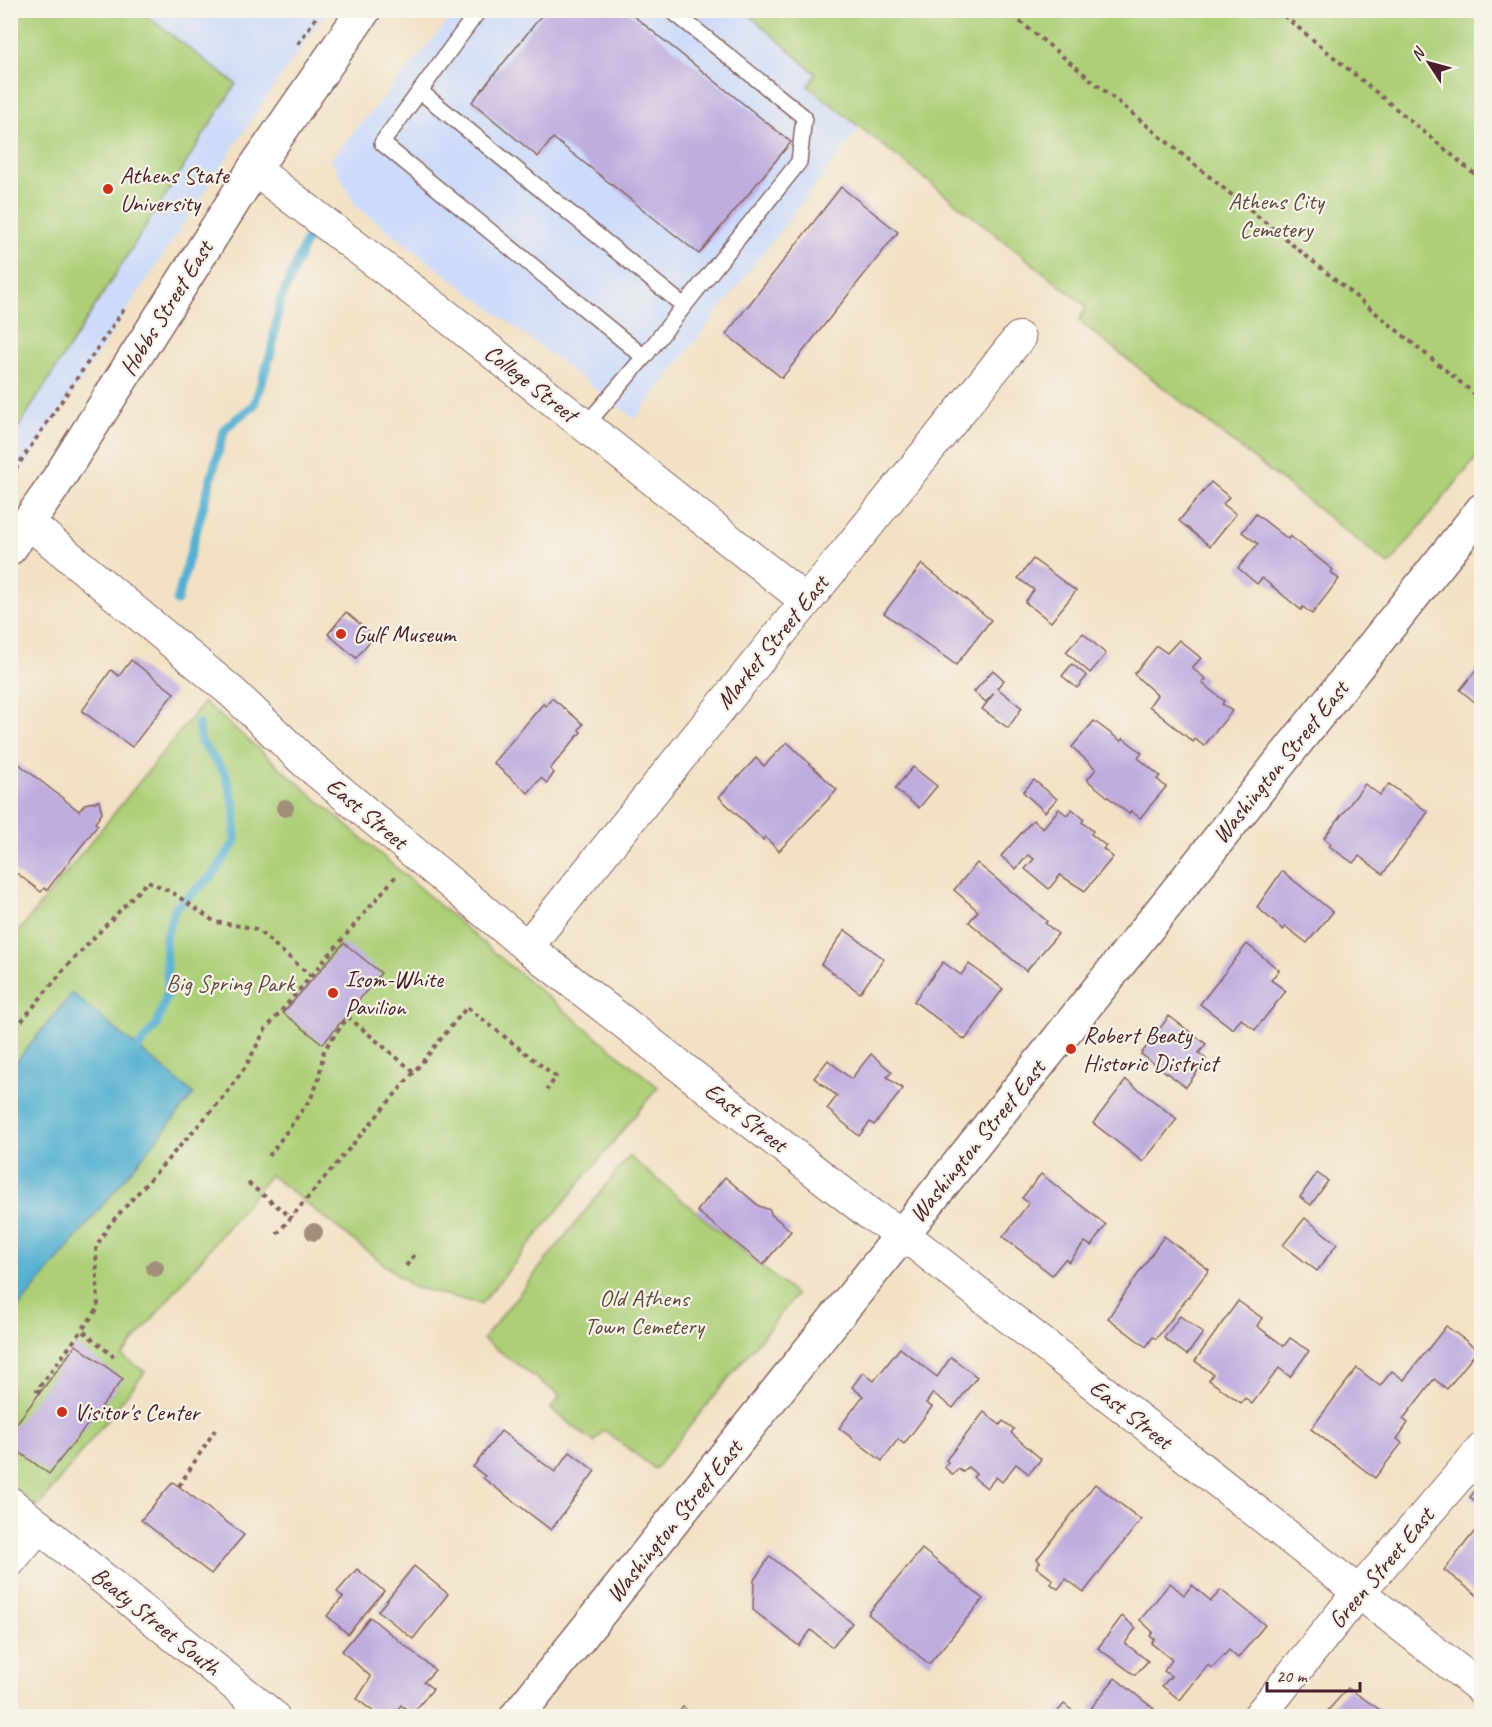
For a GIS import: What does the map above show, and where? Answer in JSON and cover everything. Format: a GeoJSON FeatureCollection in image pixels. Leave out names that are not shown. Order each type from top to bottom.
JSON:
{"type":"FeatureCollection","features":[{"type":"Feature","properties":{"kind":"street","name":"Hobbs Street East"},"geometry":{"type":"LineString","coordinates":[[20,536],[254,169],[364,10]]}},
{"type":"Feature","properties":{"kind":"street","name":"College Street"},"geometry":{"type":"LineString","coordinates":[[254,169],[806,600]]}},
{"type":"Feature","properties":{"kind":"street","name":"Market Street East"},"geometry":{"type":"LineString","coordinates":[[527,947],[1018,338]]}},
{"type":"Feature","properties":{"kind":"street","name":"Washington Street East"},"geometry":{"type":"LineString","coordinates":[[517,1716],[1482,510]]}},
{"type":"Feature","properties":{"kind":"street","name":"East Street"},"geometry":{"type":"LineString","coordinates":[[20,536],[233,693],[304,761],[527,947],[871,1215],[903,1234],[1482,1689]]}},
{"type":"Feature","properties":{"kind":"street","name":"Green Street East"},"geometry":{"type":"LineString","coordinates":[[1259,1716],[1358,1593],[1482,1449]]}},
{"type":"Feature","properties":{"kind":"street","name":"Beaty Street South"},"geometry":{"type":"LineString","coordinates":[[10,1503],[273,1716]]}},
{"type":"Feature","properties":{"kind":"street"},"geometry":{"type":"LineString","coordinates":[[10,1561],[39,1526]]}},
{"type":"Feature","properties":{"kind":"lane"},"geometry":{"type":"LineString","coordinates":[[585,426],[644,357],[799,162],[804,117],[670,10]]}},
{"type":"Feature","properties":{"kind":"lane"},"geometry":{"type":"LineString","coordinates":[[475,12],[422,92],[382,143],[644,357]]}},
{"type":"Feature","properties":{"kind":"lane"},"geometry":{"type":"LineString","coordinates":[[422,92],[684,306]]}},
{"type":"Feature","properties":{"kind":"path"},"geometry":{"type":"LineString","coordinates":[[1006,10],[1482,400]]}},
{"type":"Feature","properties":{"kind":"path"},"geometry":{"type":"LineString","coordinates":[[1277,10],[1482,180]]}},
{"type":"Feature","properties":{"kind":"path"},"geometry":{"type":"LineString","coordinates":[[40,1392],[37,1390],[98,1308],[96,1247],[110,1224],[222,1099],[246,1066],[265,1030],[399,872]]}},
{"type":"Feature","properties":{"kind":"path"},"geometry":{"type":"LineString","coordinates":[[10,1035],[66,967],[148,881],[173,893],[215,922],[253,928],[310,976]]}},
{"type":"Feature","properties":{"kind":"path"},"geometry":{"type":"LineString","coordinates":[[278,1234],[467,1007],[556,1077],[547,1090]]}},
{"type":"Feature","properties":{"kind":"path"},"geometry":{"type":"LineString","coordinates":[[269,1156],[310,1098],[318,1082],[324,1050],[348,1017],[414,1072]]}},
{"type":"Feature","properties":{"kind":"path"},"geometry":{"type":"LineString","coordinates":[[248,1183],[292,1218]]}},
{"type":"Feature","properties":{"kind":"path"},"geometry":{"type":"LineString","coordinates":[[406,1266],[416,1253]]}},
{"type":"Feature","properties":{"kind":"path"},"geometry":{"type":"LineString","coordinates":[[82,1330],[114,1357]]}},
{"type":"Feature","properties":{"kind":"path"},"geometry":{"type":"LineString","coordinates":[[179,1486],[215,1430]]}},
{"type":"Feature","properties":{"kind":"shaded area","name":"Athens State University"},"geometry":{"type":"Polygon","coordinates":[[[11,11],[327,11],[264,101],[11,487],[11,11]]]}},
{"type":"Feature","properties":{"kind":"shaded area"},"geometry":{"type":"Polygon","coordinates":[[[457,11],[745,11],[816,75],[808,86],[859,129],[635,419],[356,206],[331,159],[457,11]]]}},
{"type":"Feature","properties":{"kind":"green space","name":"Athens State University"},"geometry":{"type":"Polygon","coordinates":[[[11,10],[140,11],[236,84],[11,439],[11,10]]]}},
{"type":"Feature","properties":{"kind":"green space","name":"Athens City Cemetery"},"geometry":{"type":"Polygon","coordinates":[[[745,11],[1481,11],[1481,452],[1389,565],[1079,321],[1086,306],[808,86],[816,74],[745,11]]]}},
{"type":"Feature","properties":{"kind":"green space","name":"Big Spring Park"},"geometry":{"type":"Polygon","coordinates":[[[204,702],[510,966],[658,1087],[481,1304],[413,1287],[270,1175],[122,1356],[145,1372],[38,1507],[10,1485],[10,942],[204,702]]]}},
{"type":"Feature","properties":{"kind":"green space","name":"Old Athens Town Cemetery"},"geometry":{"type":"Polygon","coordinates":[[[629,1156],[796,1295],[655,1469],[604,1430],[594,1442],[551,1409],[560,1396],[483,1339],[629,1156]]]}},
{"type":"Feature","properties":{"kind":"water"},"geometry":{"type":"Polygon","coordinates":[[[72,993],[194,1094],[11,1317],[11,1068],[72,993]]]}},
{"type":"Feature","properties":{"kind":"building"},"geometry":{"type":"Polygon","coordinates":[[[546,10],[626,10],[791,142],[699,254],[553,138],[538,157],[472,102],[546,10]]]}},
{"type":"Feature","properties":{"kind":"building"},"geometry":{"type":"Polygon","coordinates":[[[841,187],[898,232],[782,378],[726,334],[841,187]]]}},
{"type":"Feature","properties":{"kind":"building"},"geometry":{"type":"Polygon","coordinates":[[[1211,482],[1229,497],[1223,504],[1236,514],[1210,546],[1179,521],[1211,482]]]}},
{"type":"Feature","properties":{"kind":"building"},"geometry":{"type":"Polygon","coordinates":[[[1256,514],[1288,539],[1290,536],[1333,570],[1331,573],[1339,579],[1312,614],[1303,607],[1301,610],[1262,578],[1257,584],[1238,568],[1258,544],[1242,532],[1256,514]]]}},
{"type":"Feature","properties":{"kind":"building"},"geometry":{"type":"Polygon","coordinates":[[[1033,559],[1076,591],[1051,622],[1025,602],[1034,590],[1018,578],[1033,559]]]}},
{"type":"Feature","properties":{"kind":"building"},"geometry":{"type":"Polygon","coordinates":[[[922,564],[991,620],[956,665],[884,613],[922,564]]]}},
{"type":"Feature","properties":{"kind":"building"},"geometry":{"type":"Polygon","coordinates":[[[346,612],[374,636],[356,658],[328,634],[346,612]]]}},
{"type":"Feature","properties":{"kind":"building"},"geometry":{"type":"Polygon","coordinates":[[[1083,633],[1106,654],[1090,673],[1066,652],[1083,633]]]}},
{"type":"Feature","properties":{"kind":"building"},"geometry":{"type":"Polygon","coordinates":[[[1179,640],[1201,658],[1192,668],[1206,679],[1202,683],[1224,701],[1222,704],[1232,711],[1204,746],[1195,739],[1193,742],[1149,706],[1157,695],[1134,674],[1157,646],[1167,653],[1179,640]]]}},
{"type":"Feature","properties":{"kind":"building"},"geometry":{"type":"Polygon","coordinates":[[[131,660],[174,693],[132,747],[82,711],[111,670],[119,676],[131,660]]]}},
{"type":"Feature","properties":{"kind":"building"},"geometry":{"type":"Polygon","coordinates":[[[1482,663],[1482,708],[1460,690],[1482,663]]]}},
{"type":"Feature","properties":{"kind":"building"},"geometry":{"type":"Polygon","coordinates":[[[1072,664],[1087,676],[1077,688],[1062,676],[1072,664]]]}},
{"type":"Feature","properties":{"kind":"building"},"geometry":{"type":"Polygon","coordinates":[[[993,670],[1004,680],[997,688],[1022,708],[1008,728],[982,709],[994,693],[986,702],[974,692],[993,670]]]}},
{"type":"Feature","properties":{"kind":"building"},"geometry":{"type":"Polygon","coordinates":[[[552,698],[583,724],[579,730],[581,732],[550,769],[554,773],[547,783],[541,778],[528,793],[493,763],[543,704],[546,706],[552,698]]]}},
{"type":"Feature","properties":{"kind":"building"},"geometry":{"type":"Polygon","coordinates":[[[1094,721],[1121,741],[1123,738],[1142,753],[1138,758],[1160,776],[1157,779],[1166,787],[1140,818],[1131,811],[1129,814],[1087,780],[1096,769],[1072,747],[1094,721]]]}},
{"type":"Feature","properties":{"kind":"building"},"geometry":{"type":"Polygon","coordinates":[[[787,742],[837,790],[779,851],[765,837],[763,840],[719,797],[756,758],[764,766],[787,742]]]}},
{"type":"Feature","properties":{"kind":"building"},"geometry":{"type":"Polygon","coordinates":[[[10,757],[79,811],[85,804],[99,801],[102,813],[95,823],[98,825],[47,890],[44,888],[41,892],[10,868],[10,757]]]}},
{"type":"Feature","properties":{"kind":"building"},"geometry":{"type":"Polygon","coordinates":[[[913,767],[937,786],[919,808],[895,789],[913,767]]]}},
{"type":"Feature","properties":{"kind":"building"},"geometry":{"type":"Polygon","coordinates":[[[1034,780],[1057,799],[1045,812],[1023,792],[1034,780]]]}},
{"type":"Feature","properties":{"kind":"building"},"geometry":{"type":"Polygon","coordinates":[[[1365,784],[1380,795],[1389,784],[1428,812],[1383,874],[1359,856],[1353,863],[1329,846],[1331,844],[1324,838],[1365,784]]]}},
{"type":"Feature","properties":{"kind":"building"},"geometry":{"type":"Polygon","coordinates":[[[1059,809],[1067,815],[1072,809],[1084,819],[1082,822],[1093,831],[1091,834],[1106,846],[1103,849],[1113,857],[1085,891],[1060,875],[1049,889],[1025,869],[1034,859],[1028,855],[1016,869],[1001,856],[1033,820],[1043,828],[1059,809]]]}},
{"type":"Feature","properties":{"kind":"building"},"geometry":{"type":"Polygon","coordinates":[[[977,863],[1047,921],[1045,923],[1058,934],[1026,971],[969,922],[978,911],[954,890],[977,863]]]}},
{"type":"Feature","properties":{"kind":"building"},"geometry":{"type":"Polygon","coordinates":[[[1282,871],[1333,912],[1307,943],[1286,927],[1283,930],[1257,907],[1282,871]]]}},
{"type":"Feature","properties":{"kind":"building"},"geometry":{"type":"Polygon","coordinates":[[[845,930],[884,959],[860,993],[821,964],[845,930]]]}},
{"type":"Feature","properties":{"kind":"building","name":"Isom-White Pavilion"},"geometry":{"type":"Polygon","coordinates":[[[344,943],[381,973],[323,1044],[283,1013],[344,943]]]}},
{"type":"Feature","properties":{"kind":"building"},"geometry":{"type":"Polygon","coordinates":[[[1247,944],[1279,970],[1271,980],[1286,991],[1255,1030],[1241,1019],[1233,1029],[1200,1004],[1247,944]]]}},
{"type":"Feature","properties":{"kind":"building"},"geometry":{"type":"Polygon","coordinates":[[[943,962],[961,975],[969,964],[1003,989],[965,1040],[914,1001],[943,962]]]}},
{"type":"Feature","properties":{"kind":"building"},"geometry":{"type":"Polygon","coordinates":[[[1169,1016],[1206,1044],[1199,1053],[1206,1059],[1186,1087],[1141,1054],[1169,1016]]]}},
{"type":"Feature","properties":{"kind":"building"},"geometry":{"type":"Polygon","coordinates":[[[871,1054],[892,1072],[887,1077],[903,1089],[874,1125],[870,1122],[859,1136],[827,1109],[837,1096],[814,1078],[828,1060],[851,1079],[871,1054]]]}},
{"type":"Feature","properties":{"kind":"building"},"geometry":{"type":"Polygon","coordinates":[[[1126,1080],[1177,1119],[1143,1162],[1093,1123],[1126,1080]]]}},
{"type":"Feature","properties":{"kind":"building"},"geometry":{"type":"Polygon","coordinates":[[[1317,1173],[1328,1181],[1311,1205],[1300,1197],[1317,1173]]]}},
{"type":"Feature","properties":{"kind":"building"},"geometry":{"type":"Polygon","coordinates":[[[1041,1174],[1106,1225],[1091,1246],[1085,1242],[1069,1262],[1065,1259],[1052,1275],[1003,1237],[1029,1203],[1022,1198],[1041,1174]]]}},
{"type":"Feature","properties":{"kind":"building"},"geometry":{"type":"Polygon","coordinates":[[[725,1177],[759,1206],[770,1210],[771,1214],[791,1231],[763,1265],[697,1211],[725,1177]]]}},
{"type":"Feature","properties":{"kind":"building"},"geometry":{"type":"Polygon","coordinates":[[[1305,1218],[1337,1244],[1317,1271],[1283,1245],[1305,1218]]]}},
{"type":"Feature","properties":{"kind":"building"},"geometry":{"type":"Polygon","coordinates":[[[1164,1236],[1209,1270],[1156,1339],[1153,1337],[1146,1347],[1108,1318],[1164,1236]]]}},
{"type":"Feature","properties":{"kind":"building"},"geometry":{"type":"Polygon","coordinates":[[[1238,1301],[1262,1318],[1257,1326],[1284,1346],[1290,1338],[1309,1351],[1290,1377],[1279,1368],[1252,1404],[1245,1398],[1241,1403],[1209,1380],[1213,1374],[1195,1361],[1238,1301]]]}},
{"type":"Feature","properties":{"kind":"building"},"geometry":{"type":"Polygon","coordinates":[[[1180,1316],[1203,1333],[1187,1355],[1164,1338],[1180,1316]]]}},
{"type":"Feature","properties":{"kind":"building"},"geometry":{"type":"Polygon","coordinates":[[[1446,1326],[1478,1350],[1447,1389],[1434,1379],[1403,1419],[1408,1423],[1397,1439],[1402,1443],[1375,1478],[1311,1429],[1357,1368],[1380,1386],[1392,1371],[1404,1380],[1446,1326]]]}},
{"type":"Feature","properties":{"kind":"building","name":"Visitor's Center"},"geometry":{"type":"Polygon","coordinates":[[[76,1345],[123,1379],[49,1474],[10,1445],[10,1432],[76,1345]]]}},
{"type":"Feature","properties":{"kind":"building"},"geometry":{"type":"Polygon","coordinates":[[[900,1348],[937,1377],[951,1357],[977,1377],[953,1408],[933,1393],[926,1403],[932,1407],[904,1444],[898,1439],[882,1461],[839,1428],[863,1396],[852,1387],[863,1372],[874,1381],[900,1348]]]}},
{"type":"Feature","properties":{"kind":"building"},"geometry":{"type":"Polygon","coordinates":[[[984,1412],[1000,1425],[1003,1421],[1014,1429],[1011,1433],[1041,1459],[1029,1474],[1016,1464],[1002,1482],[996,1477],[987,1488],[973,1477],[976,1474],[968,1467],[963,1472],[958,1469],[953,1475],[944,1467],[948,1462],[946,1460],[984,1412]]]}},
{"type":"Feature","properties":{"kind":"building"},"geometry":{"type":"Polygon","coordinates":[[[501,1431],[555,1472],[570,1452],[595,1471],[551,1530],[483,1478],[485,1476],[473,1467],[501,1431]]]}},
{"type":"Feature","properties":{"kind":"building"},"geometry":{"type":"Polygon","coordinates":[[[173,1482],[244,1535],[211,1574],[141,1520],[173,1482]]]}},
{"type":"Feature","properties":{"kind":"building"},"geometry":{"type":"Polygon","coordinates":[[[1482,1482],[1482,1506],[1470,1497],[1482,1482]]]}},
{"type":"Feature","properties":{"kind":"building"},"geometry":{"type":"Polygon","coordinates":[[[1095,1484],[1141,1520],[1084,1592],[1066,1579],[1058,1589],[1051,1584],[1053,1580],[1036,1567],[1040,1562],[1037,1559],[1095,1484]]]}},
{"type":"Feature","properties":{"kind":"building"},"geometry":{"type":"Polygon","coordinates":[[[1482,1522],[1482,1591],[1478,1596],[1444,1570],[1482,1522]]]}},
{"type":"Feature","properties":{"kind":"building"},"geometry":{"type":"Polygon","coordinates":[[[922,1549],[983,1599],[929,1664],[868,1614],[922,1549]]]}},
{"type":"Feature","properties":{"kind":"building"},"geometry":{"type":"Polygon","coordinates":[[[770,1556],[852,1623],[832,1647],[811,1630],[799,1646],[753,1610],[754,1580],[770,1556]]]}},
{"type":"Feature","properties":{"kind":"building"},"geometry":{"type":"Polygon","coordinates":[[[414,1566],[448,1594],[413,1639],[378,1611],[414,1566]]]}},
{"type":"Feature","properties":{"kind":"building"},"geometry":{"type":"Polygon","coordinates":[[[357,1569],[384,1591],[348,1634],[327,1616],[343,1597],[337,1592],[357,1569]]]}},
{"type":"Feature","properties":{"kind":"building"},"geometry":{"type":"Polygon","coordinates":[[[1170,1583],[1184,1595],[1192,1585],[1211,1601],[1221,1590],[1265,1625],[1238,1658],[1229,1650],[1212,1668],[1208,1665],[1180,1700],[1162,1686],[1171,1676],[1164,1671],[1172,1660],[1151,1643],[1154,1639],[1150,1636],[1153,1632],[1140,1620],[1170,1583]]]}},
{"type":"Feature","properties":{"kind":"building"},"geometry":{"type":"Polygon","coordinates":[[[1122,1616],[1136,1628],[1125,1643],[1148,1661],[1135,1675],[1098,1648],[1122,1616]]]}},
{"type":"Feature","properties":{"kind":"building"},"geometry":{"type":"Polygon","coordinates":[[[370,1617],[435,1670],[424,1682],[433,1689],[412,1714],[401,1705],[393,1716],[379,1716],[357,1699],[371,1677],[342,1651],[370,1617]]]}},
{"type":"Feature","properties":{"kind":"building"},"geometry":{"type":"Polygon","coordinates":[[[1115,1678],[1154,1709],[1149,1716],[1101,1716],[1091,1708],[1115,1678]]]}},
{"type":"Feature","properties":{"kind":"building"},"geometry":{"type":"Polygon","coordinates":[[[1348,1688],[1389,1716],[1323,1716],[1348,1688]]]}},
{"type":"Feature","properties":{"kind":"building"},"geometry":{"type":"Polygon","coordinates":[[[1064,1704],[1078,1715],[1054,1716],[1064,1704]]]}},
{"type":"Feature","properties":{"kind":"building"},"geometry":{"type":"Polygon","coordinates":[[[683,1707],[695,1716],[676,1716],[683,1707]]]}},
{"type":"Feature","properties":{"kind":"waterway"},"geometry":{"type":"LineString","coordinates":[[177,601],[225,428],[254,405],[271,353],[280,302],[309,234]]}},
{"type":"Feature","properties":{"kind":"waterway"},"geometry":{"type":"LineString","coordinates":[[138,1048],[157,1024],[168,991],[165,940],[175,908],[212,876],[235,842],[235,807],[225,773],[201,742],[198,724]]}},
{"type":"Feature","properties":{"kind":"place","name":"Athens State University"},"geometry":{"type":"Point","coordinates":[108,189]}},
{"type":"Feature","properties":{"kind":"place","name":"Gulf Museum"},"geometry":{"type":"Point","coordinates":[341,634]}},
{"type":"Feature","properties":{"kind":"place","name":"Isom-White Pavilion"},"geometry":{"type":"Point","coordinates":[333,993]}},
{"type":"Feature","properties":{"kind":"place","name":"Robert Beaty Historic District"},"geometry":{"type":"Point","coordinates":[1071,1049]}},
{"type":"Feature","properties":{"kind":"place","name":"Visitor's Center"},"geometry":{"type":"Point","coordinates":[62,1412]}}]}
